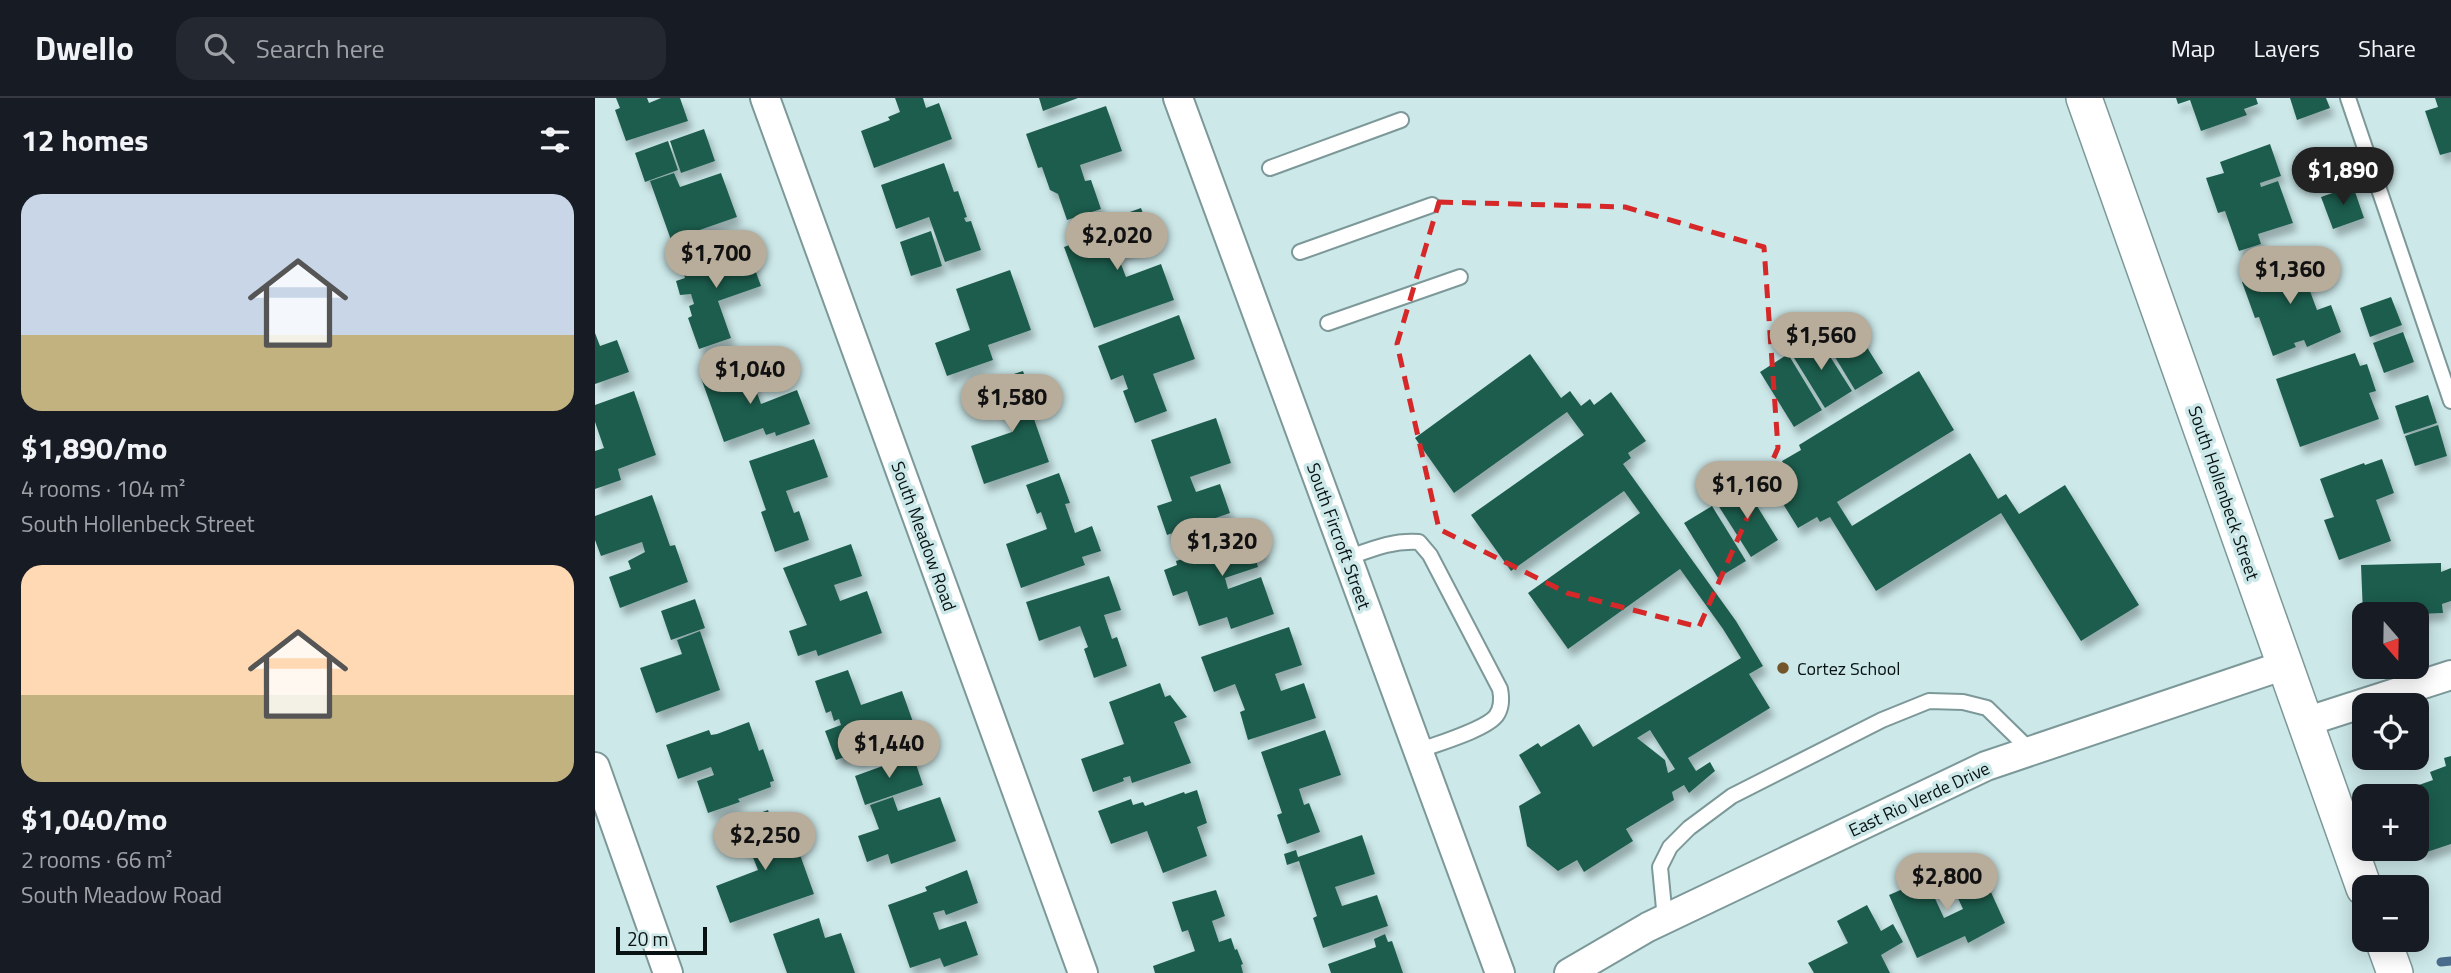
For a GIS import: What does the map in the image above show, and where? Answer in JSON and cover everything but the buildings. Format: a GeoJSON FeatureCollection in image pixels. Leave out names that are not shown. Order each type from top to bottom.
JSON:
{"type":"FeatureCollection","features":[{"type":"Feature","properties":{"kind":"street","name":"South Meadow Road"},"geometry":{"type":"LineString","coordinates":[[765,98],[1083,973]]}},
{"type":"Feature","properties":{"kind":"street","name":"South Fircroft Street"},"geometry":{"type":"LineString","coordinates":[[1178,98],[1500,973]]}},
{"type":"Feature","properties":{"kind":"street","name":"South Hollenbeck Street"},"geometry":{"type":"LineString","coordinates":[[2084,98],[2359,875]]}},
{"type":"Feature","properties":{"kind":"street","name":"East Rio Verde Drive"},"geometry":{"type":"LineString","coordinates":[[1569,973],[1665,919],[1986,766],[2285,665]]}},
{"type":"Feature","properties":{"kind":"street"},"geometry":{"type":"LineString","coordinates":[[2305,722],[2451,675]]}},
{"type":"Feature","properties":{"kind":"street"},"geometry":{"type":"LineString","coordinates":[[595,767],[668,973]]}},
{"type":"Feature","properties":{"kind":"street"},"geometry":{"type":"LineString","coordinates":[[2387,952],[2395,973]]}},
{"type":"Feature","properties":{"kind":"lane"},"geometry":{"type":"LineString","coordinates":[[2348,98],[2451,401]]}},
{"type":"Feature","properties":{"kind":"lane"},"geometry":{"type":"LineString","coordinates":[[1270,168],[1401,120]]}},
{"type":"Feature","properties":{"kind":"lane"},"geometry":{"type":"LineString","coordinates":[[1300,252],[1432,205]]}},
{"type":"Feature","properties":{"kind":"lane"},"geometry":{"type":"LineString","coordinates":[[1328,323],[1460,277]]}},
{"type":"Feature","properties":{"kind":"lane"},"geometry":{"type":"LineString","coordinates":[[1347,558],[1384,544],[1419,542],[1430,555],[1500,689],[1502,702],[1496,717],[1477,728],[1418,751]]}},
{"type":"Feature","properties":{"kind":"lane"},"geometry":{"type":"LineString","coordinates":[[1665,919],[1660,867],[1669,847],[1689,828],[1732,796],[1882,720],[1929,701],[1963,702],[1987,708],[2031,751]]}},
{"type":"Feature","properties":{"kind":"highlighted area"},"geometry":{"type":"Polygon","coordinates":[[[1439,202],[1625,207],[1764,247],[1778,448],[1699,627],[1567,593],[1439,529],[1397,344],[1439,202]]]}},
{"type":"Feature","properties":{"kind":"waterway"},"geometry":{"type":"LineString","coordinates":[[2441,962],[2451,961]]}},
{"type":"Feature","properties":{"kind":"place","name":"Cortez School"},"geometry":{"type":"Point","coordinates":[1783,668]}}]}
